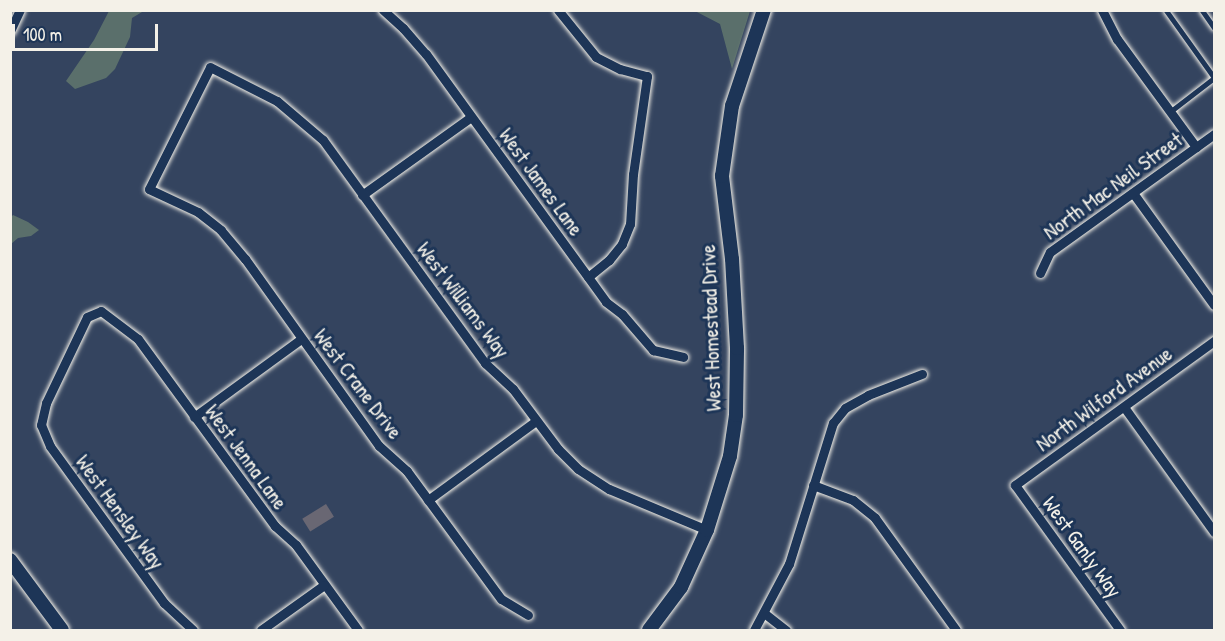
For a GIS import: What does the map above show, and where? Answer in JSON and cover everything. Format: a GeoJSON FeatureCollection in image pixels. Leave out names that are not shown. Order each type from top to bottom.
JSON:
{"type":"FeatureCollection","features":[{"type":"Feature","properties":{"kind":"street"},"geometry":{"type":"LineString","coordinates":[[10,31],[20,10]]}},
{"type":"Feature","properties":{"kind":"street","name":"West James Lane"},"geometry":{"type":"LineString","coordinates":[[383,10],[426,54],[606,302],[622,314],[653,350],[683,357]]}},
{"type":"Feature","properties":{"kind":"street"},"geometry":{"type":"LineString","coordinates":[[558,10],[596,57],[620,69],[647,76],[633,174],[630,224],[622,244],[609,260],[588,277]]}},
{"type":"Feature","properties":{"kind":"street","name":"West Homestead Drive"},"geometry":{"type":"LineString","coordinates":[[649,630],[681,587],[707,530],[730,456],[736,415],[737,348],[734,281],[722,176],[732,106],[764,10]]}},
{"type":"Feature","properties":{"kind":"street"},"geometry":{"type":"LineString","coordinates":[[1102,10],[1117,39],[1196,147]]}},
{"type":"Feature","properties":{"kind":"street","name":"West Williams Way"},"geometry":{"type":"LineString","coordinates":[[210,67],[277,101],[302,119],[323,140],[485,363],[513,390],[558,449],[578,469],[609,489],[707,530]]}},
{"type":"Feature","properties":{"kind":"street","name":"West Crane Drive"},"geometry":{"type":"LineString","coordinates":[[210,67],[149,189],[198,212],[221,231],[245,259],[380,446],[407,471],[501,599],[528,615]]}},
{"type":"Feature","properties":{"kind":"street"},"geometry":{"type":"LineString","coordinates":[[362,195],[471,117]]}},
{"type":"Feature","properties":{"kind":"street","name":"North Mac Neil Street"},"geometry":{"type":"LineString","coordinates":[[1040,273],[1050,252],[1215,134]]}},
{"type":"Feature","properties":{"kind":"street"},"geometry":{"type":"LineString","coordinates":[[1132,193],[1215,305]]}},
{"type":"Feature","properties":{"kind":"street","name":"West Hensley Way"},"geometry":{"type":"LineString","coordinates":[[101,311],[87,317],[46,403],[41,425],[50,446],[164,603],[193,630]]}},
{"type":"Feature","properties":{"kind":"street","name":"West Jenna Lane"},"geometry":{"type":"LineString","coordinates":[[101,311],[138,339],[274,526],[296,545],[358,630]]}},
{"type":"Feature","properties":{"kind":"street"},"geometry":{"type":"LineString","coordinates":[[194,417],[301,339]]}},
{"type":"Feature","properties":{"kind":"street","name":"North Wilford Avenue"},"geometry":{"type":"LineString","coordinates":[[1015,485],[1215,341]]}},
{"type":"Feature","properties":{"kind":"street"},"geometry":{"type":"LineString","coordinates":[[754,630],[789,564],[833,423],[845,408],[868,395],[922,374]]}},
{"type":"Feature","properties":{"kind":"street"},"geometry":{"type":"LineString","coordinates":[[1124,407],[1215,532]]}},
{"type":"Feature","properties":{"kind":"street"},"geometry":{"type":"LineString","coordinates":[[428,500],[536,421]]}},
{"type":"Feature","properties":{"kind":"street"},"geometry":{"type":"LineString","coordinates":[[813,485],[853,500],[875,518],[956,630]]}},
{"type":"Feature","properties":{"kind":"street","name":"West Ganly Way"},"geometry":{"type":"LineString","coordinates":[[1015,485],[1120,630]]}},
{"type":"Feature","properties":{"kind":"street"},"geometry":{"type":"LineString","coordinates":[[10,560],[62,630]]}},
{"type":"Feature","properties":{"kind":"street"},"geometry":{"type":"LineString","coordinates":[[261,630],[324,585]]}},
{"type":"Feature","properties":{"kind":"street"},"geometry":{"type":"LineString","coordinates":[[764,613],[786,630]]}},
{"type":"Feature","properties":{"kind":"lane"},"geometry":{"type":"LineString","coordinates":[[1166,10],[1215,78],[1170,111]]}},
{"type":"Feature","properties":{"kind":"lane"},"geometry":{"type":"LineString","coordinates":[[1203,10],[1215,27]]}},
{"type":"Feature","properties":{"kind":"green space"},"geometry":{"type":"Polygon","coordinates":[[[109,11],[142,12],[132,18],[130,37],[115,69],[106,78],[75,89],[66,81],[94,40],[109,11]]]}},
{"type":"Feature","properties":{"kind":"green space"},"geometry":{"type":"Polygon","coordinates":[[[695,11],[750,11],[732,69],[720,24],[695,11]]]}},
{"type":"Feature","properties":{"kind":"green space"},"geometry":{"type":"Polygon","coordinates":[[[13,215],[39,230],[31,236],[18,238],[11,244],[11,217],[13,215]]]}},
{"type":"Feature","properties":{"kind":"building"},"geometry":{"type":"Polygon","coordinates":[[[326,504],[334,517],[310,532],[302,519],[326,504]]]}}]}
